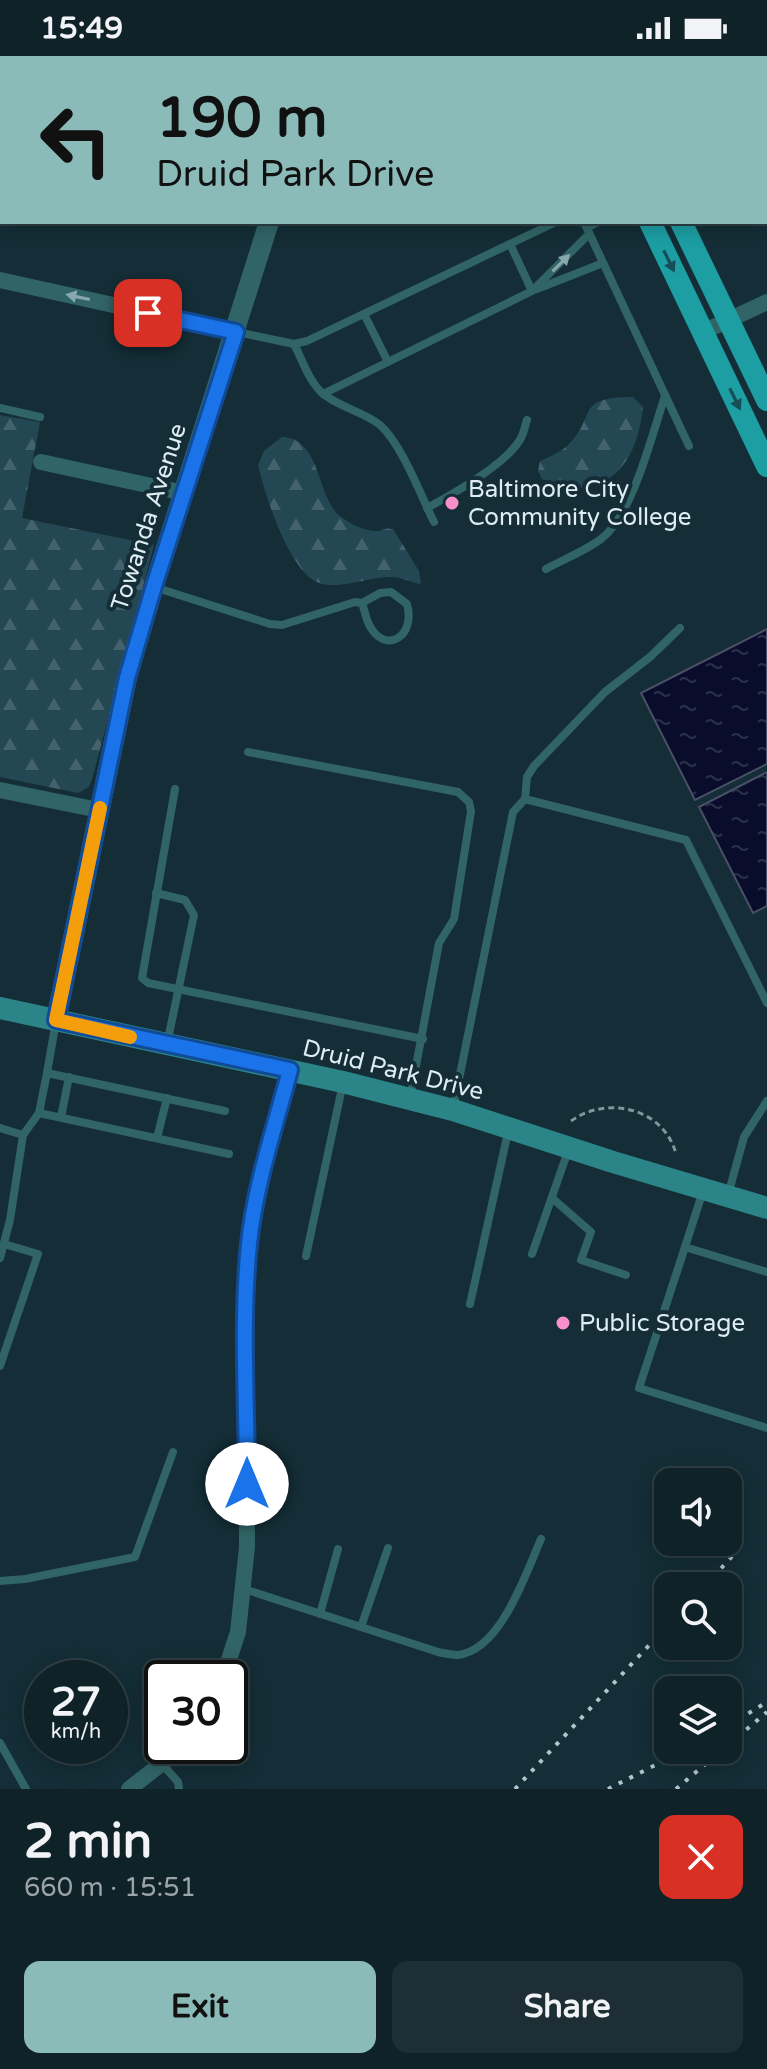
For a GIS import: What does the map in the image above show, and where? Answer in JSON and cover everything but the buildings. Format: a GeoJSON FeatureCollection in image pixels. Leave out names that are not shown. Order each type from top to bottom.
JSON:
{"type":"FeatureCollection","features":[{"type":"Feature","properties":{"kind":"main road"},"geometry":{"type":"LineString","coordinates":[[651,224],[767,466]]}},
{"type":"Feature","properties":{"kind":"main road"},"geometry":{"type":"LineString","coordinates":[[682,224],[767,400]]}},
{"type":"Feature","properties":{"kind":"main road","name":"Druid Park Drive"},"geometry":{"type":"LineString","coordinates":[[0,1008],[290,1070],[453,1110],[767,1208]]}},
{"type":"Feature","properties":{"kind":"street","name":"Towanda Avenue"},"geometry":{"type":"LineString","coordinates":[[56,1020],[124,692],[154,586],[268,224]]}},
{"type":"Feature","properties":{"kind":"street"},"geometry":{"type":"LineString","coordinates":[[0,280],[236,332]]}},
{"type":"Feature","properties":{"kind":"street"},"geometry":{"type":"LineString","coordinates":[[703,332],[767,302]]}},
{"type":"Feature","properties":{"kind":"street"},"geometry":{"type":"LineString","coordinates":[[41,462],[184,493]]}},
{"type":"Feature","properties":{"kind":"street"},"geometry":{"type":"LineString","coordinates":[[0,790],[99,810]]}},
{"type":"Feature","properties":{"kind":"street"},"geometry":{"type":"LineString","coordinates":[[229,1660],[238,1632],[247,1547],[246,1279],[249,1241],[257,1197],[290,1070]]}},
{"type":"Feature","properties":{"kind":"street"},"geometry":{"type":"LineString","coordinates":[[129,1789],[161,1764]]}},
{"type":"Feature","properties":{"kind":"lane"},"geometry":{"type":"LineString","coordinates":[[236,332],[294,344],[307,341],[552,224]]}},
{"type":"Feature","properties":{"kind":"lane"},"geometry":{"type":"LineString","coordinates":[[532,291],[587,228],[689,446]]}},
{"type":"Feature","properties":{"kind":"lane"},"geometry":{"type":"LineString","coordinates":[[510,244],[532,291]]}},
{"type":"Feature","properties":{"kind":"lane"},"geometry":{"type":"LineString","coordinates":[[323,394],[532,291],[603,263]]}},
{"type":"Feature","properties":{"kind":"lane"},"geometry":{"type":"LineString","coordinates":[[364,314],[388,362]]}},
{"type":"Feature","properties":{"kind":"lane"},"geometry":{"type":"LineString","coordinates":[[294,344],[313,382],[323,394],[380,425],[392,438],[434,522]]}},
{"type":"Feature","properties":{"kind":"lane"},"geometry":{"type":"LineString","coordinates":[[546,569],[603,538],[613,528],[632,493],[665,395]]}},
{"type":"Feature","properties":{"kind":"lane"},"geometry":{"type":"LineString","coordinates":[[0,408],[40,417]]}},
{"type":"Feature","properties":{"kind":"lane"},"geometry":{"type":"LineString","coordinates":[[427,508],[464,488],[513,448],[521,438],[527,420]]}},
{"type":"Feature","properties":{"kind":"lane"},"geometry":{"type":"LineString","coordinates":[[154,586],[270,624],[282,625],[391,592],[407,604],[410,615],[404,634],[388,640],[378,636],[371,630],[362,603]]}},
{"type":"Feature","properties":{"kind":"lane"},"geometry":{"type":"LineString","coordinates":[[453,1110],[513,812],[525,799],[527,777],[605,692],[650,657],[680,628]]}},
{"type":"Feature","properties":{"kind":"lane"},"geometry":{"type":"LineString","coordinates":[[248,752],[458,792],[469,802],[471,811],[454,919],[439,943],[410,1099]]}},
{"type":"Feature","properties":{"kind":"lane"},"geometry":{"type":"LineString","coordinates":[[175,789],[142,978],[148,983],[423,1039]]}},
{"type":"Feature","properties":{"kind":"lane"},"geometry":{"type":"LineString","coordinates":[[525,799],[686,840],[767,1003]]}},
{"type":"Feature","properties":{"kind":"lane"},"geometry":{"type":"LineString","coordinates":[[156,893],[185,900],[194,915],[166,1044]]}},
{"type":"Feature","properties":{"kind":"lane"},"geometry":{"type":"LineString","coordinates":[[0,1258],[10,1220],[23,1135],[39,1113],[56,1020]]}},
{"type":"Feature","properties":{"kind":"lane"},"geometry":{"type":"LineString","coordinates":[[47,1073],[225,1111]]}},
{"type":"Feature","properties":{"kind":"lane"},"geometry":{"type":"LineString","coordinates":[[61,1117],[69,1077]]}},
{"type":"Feature","properties":{"kind":"lane"},"geometry":{"type":"LineString","coordinates":[[306,1256],[343,1082]]}},
{"type":"Feature","properties":{"kind":"lane"},"geometry":{"type":"LineString","coordinates":[[157,1138],[167,1098]]}},
{"type":"Feature","properties":{"kind":"lane"},"geometry":{"type":"LineString","coordinates":[[727,1197],[744,1137],[767,1101]]}},
{"type":"Feature","properties":{"kind":"lane"},"geometry":{"type":"LineString","coordinates":[[39,1113],[229,1154]]}},
{"type":"Feature","properties":{"kind":"lane"},"geometry":{"type":"LineString","coordinates":[[470,1304],[510,1127]]}},
{"type":"Feature","properties":{"kind":"lane"},"geometry":{"type":"LineString","coordinates":[[0,1128],[23,1135]]}},
{"type":"Feature","properties":{"kind":"lane"},"geometry":{"type":"LineString","coordinates":[[532,1254],[569,1148]]}},
{"type":"Feature","properties":{"kind":"lane"},"geometry":{"type":"LineString","coordinates":[[703,1189],[639,1388],[767,1428]]}},
{"type":"Feature","properties":{"kind":"lane"},"geometry":{"type":"LineString","coordinates":[[552,1198],[591,1232],[581,1260],[626,1275]]}},
{"type":"Feature","properties":{"kind":"lane"},"geometry":{"type":"LineString","coordinates":[[0,1366],[38,1254],[4,1244]]}},
{"type":"Feature","properties":{"kind":"lane"},"geometry":{"type":"LineString","coordinates":[[685,1247],[767,1272]]}},
{"type":"Feature","properties":{"kind":"lane"},"geometry":{"type":"LineString","coordinates":[[0,1581],[25,1579],[135,1557],[173,1452]]}},
{"type":"Feature","properties":{"kind":"lane"},"geometry":{"type":"LineString","coordinates":[[244,1589],[438,1652],[458,1655],[479,1645],[496,1628],[514,1601],[541,1539]]}},
{"type":"Feature","properties":{"kind":"lane"},"geometry":{"type":"LineString","coordinates":[[361,1627],[388,1548]]}},
{"type":"Feature","properties":{"kind":"lane"},"geometry":{"type":"LineString","coordinates":[[320,1614],[338,1549]]}},
{"type":"Feature","properties":{"kind":"lane"},"geometry":{"type":"LineString","coordinates":[[0,1743],[26,1789]]}},
{"type":"Feature","properties":{"kind":"lane"},"geometry":{"type":"LineString","coordinates":[[163,1764],[178,1782],[179,1789]]}},
{"type":"Feature","properties":{"kind":"path"},"geometry":{"type":"LineString","coordinates":[[571,1121],[594,1109],[648,1115],[667,1130],[676,1154]]}},
{"type":"Feature","properties":{"kind":"green space"},"geometry":{"type":"Polygon","coordinates":[[[633,397],[643,407],[640,427],[629,456],[616,473],[604,481],[572,491],[542,479],[538,471],[540,461],[568,445],[594,405],[602,400],[633,397]]]}},
{"type":"Feature","properties":{"kind":"green space"},"geometry":{"type":"Polygon","coordinates":[[[0,415],[40,422],[22,518],[154,545],[93,776],[89,787],[78,793],[0,777],[0,415]]]}},
{"type":"Feature","properties":{"kind":"green space"},"geometry":{"type":"Polygon","coordinates":[[[282,437],[295,440],[305,447],[327,497],[341,517],[367,530],[393,529],[419,571],[421,584],[392,577],[328,585],[308,576],[288,549],[266,495],[258,465],[264,451],[282,437]]]}},
{"type":"Feature","properties":{"kind":"water"},"geometry":{"type":"Polygon","coordinates":[[[767,629],[767,764],[695,800],[641,693],[767,629]]]}},
{"type":"Feature","properties":{"kind":"water"},"geometry":{"type":"Polygon","coordinates":[[[767,772],[767,906],[753,913],[699,807],[767,772]]]}},
{"type":"Feature","properties":{"kind":"railway"},"geometry":{"type":"LineString","coordinates":[[718,1572],[732,1556]]}},
{"type":"Feature","properties":{"kind":"railway"},"geometry":{"type":"LineString","coordinates":[[515,1789],[654,1640]]}},
{"type":"Feature","properties":{"kind":"railway"},"geometry":{"type":"LineString","coordinates":[[742,1717],[762,1705]]}},
{"type":"Feature","properties":{"kind":"railway"},"geometry":{"type":"LineString","coordinates":[[742,1733],[767,1712]]}},
{"type":"Feature","properties":{"kind":"railway"},"geometry":{"type":"LineString","coordinates":[[608,1789],[657,1764]]}},
{"type":"Feature","properties":{"kind":"railway"},"geometry":{"type":"LineString","coordinates":[[676,1789],[705,1764]]}},
{"type":"Feature","properties":{"kind":"slow traffic"},"geometry":{"type":"LineString","coordinates":[[100,808],[56,1020],[130,1037]]}},
{"type":"Feature","properties":{"kind":"place","name":"Baltimore City Community College"},"geometry":{"type":"Point","coordinates":[452,503]}},
{"type":"Feature","properties":{"kind":"place","name":"Public Storage"},"geometry":{"type":"Point","coordinates":[563,1323]}},
{"type":"Feature","properties":{"kind":"route"},"geometry":{"type":"LineString","coordinates":[[148,313],[236,332],[127,678],[56,1020],[290,1070],[257,1197],[249,1241],[246,1279],[247,1484]]}}]}
